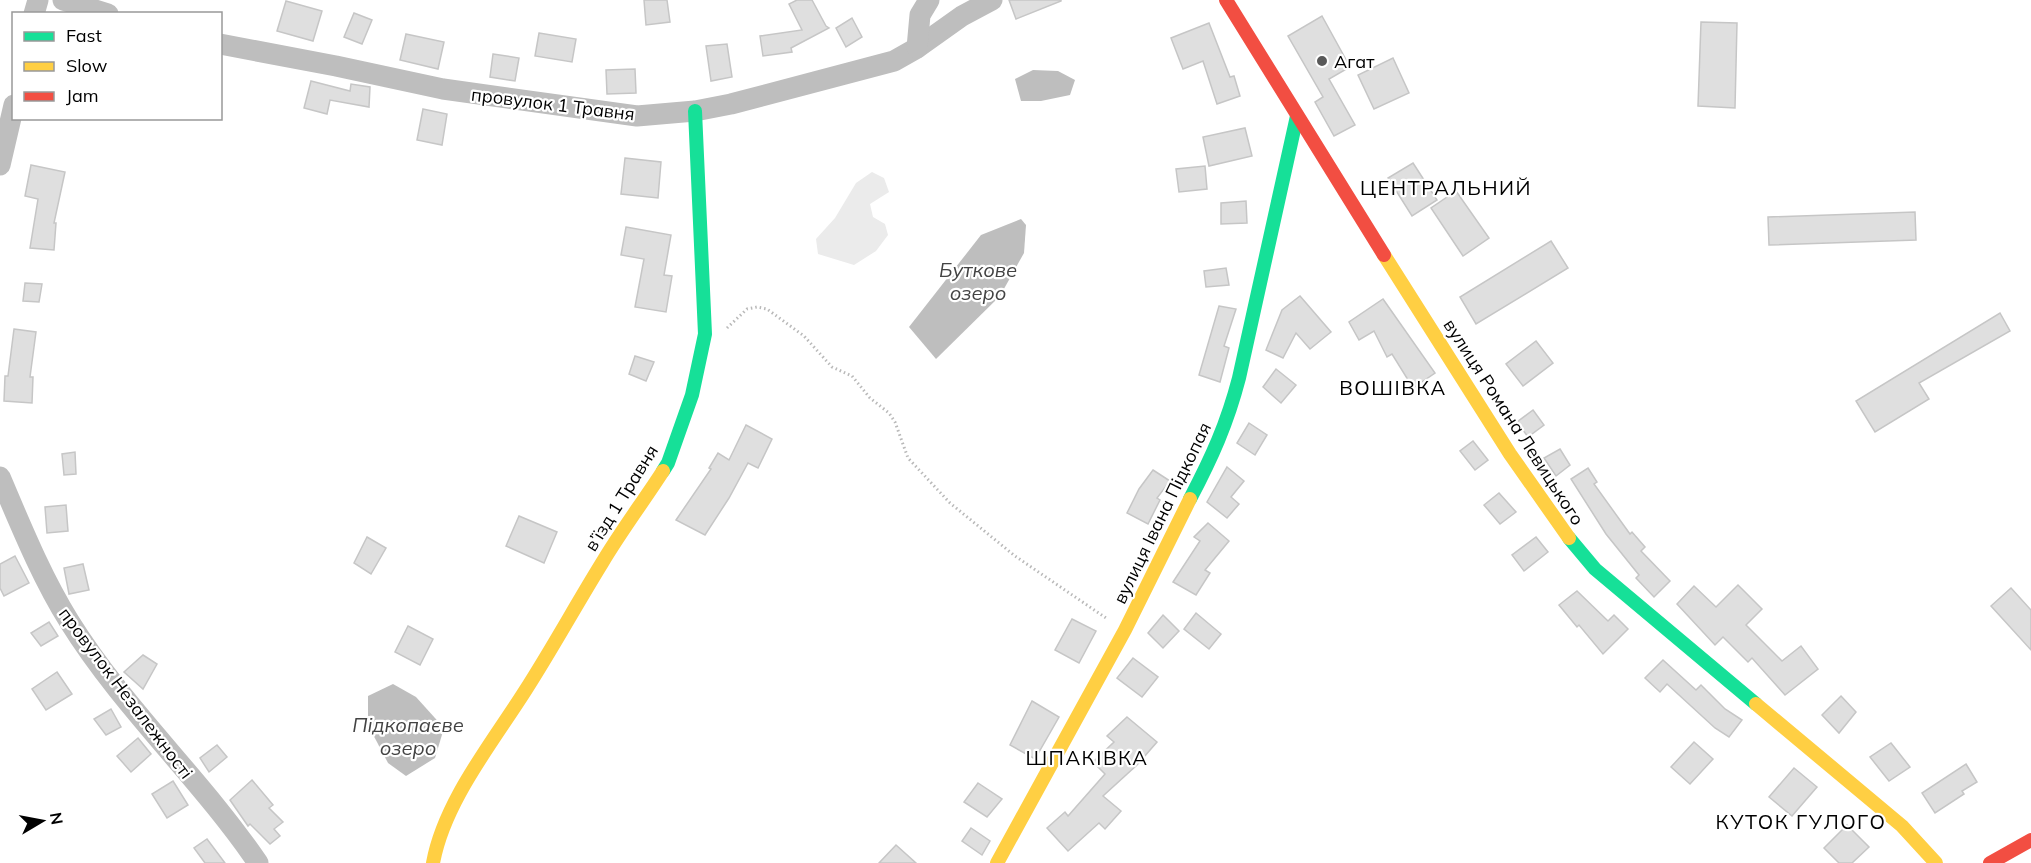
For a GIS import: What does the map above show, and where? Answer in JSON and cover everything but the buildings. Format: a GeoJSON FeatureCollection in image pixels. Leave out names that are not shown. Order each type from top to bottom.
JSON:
{"type":"FeatureCollection","features":[{"type":"Feature","properties":{"kind":"street"},"geometry":{"type":"LineString","coordinates":[[63,0],[102,12]]}},
{"type":"Feature","properties":{"kind":"street"},"geometry":{"type":"LineString","coordinates":[[917,48],[920,15],[929,0]]}},
{"type":"Feature","properties":{"kind":"street","name":"провулок 1 Травня"},"geometry":{"type":"LineString","coordinates":[[222,44],[443,89],[628,116],[695,111],[740,102],[894,61],[917,48],[962,16],[992,0]]}},
{"type":"Feature","properties":{"kind":"street","name":"вулиця Романа Левицького"},"geometry":{"type":"LineString","coordinates":[[1226,0],[1510,455],[1570,541],[1595,568],[1902,826],[1936,863]]}},
{"type":"Feature","properties":{"kind":"street","name":"в’їзд 1 Травня"},"geometry":{"type":"LineString","coordinates":[[433,863],[449,814],[499,728],[524,693],[604,560],[668,463],[692,395],[705,334],[695,111]]}},
{"type":"Feature","properties":{"kind":"street"},"geometry":{"type":"LineString","coordinates":[[0,165],[12,114]]}},
{"type":"Feature","properties":{"kind":"street","name":"вулиця Івана Підкопая"},"geometry":{"type":"LineString","coordinates":[[997,863],[1125,630],[1212,458],[1239,378],[1297,116]]}},
{"type":"Feature","properties":{"kind":"street","name":"провулок Незалежності"},"geometry":{"type":"LineString","coordinates":[[0,477],[43,574],[70,622],[105,671],[258,863]]}},
{"type":"Feature","properties":{"kind":"street"},"geometry":{"type":"LineString","coordinates":[[1990,863],[2031,840]]}},
{"type":"Feature","properties":{"kind":"path"},"geometry":{"type":"LineString","coordinates":[[705,334],[723,331],[747,309],[762,307],[774,314],[814,345],[832,367],[852,376],[864,393],[889,413],[895,422],[908,458],[950,503],[1015,556],[1125,630]]}},
{"type":"Feature","properties":{"kind":"shaded area"},"geometry":{"type":"Polygon","coordinates":[[[872,172],[884,178],[889,192],[870,204],[873,217],[885,224],[888,235],[876,251],[854,265],[818,254],[816,239],[835,218],[856,183],[872,172]]]}},
{"type":"Feature","properties":{"kind":"water"},"geometry":{"type":"Polygon","coordinates":[[[1033,70],[1058,71],[1075,80],[1070,95],[1041,101],[1021,101],[1015,79],[1033,70]]]}},
{"type":"Feature","properties":{"kind":"water","name":"Буткове озеро"},"geometry":{"type":"Polygon","coordinates":[[[1021,219],[1026,225],[1024,253],[1000,296],[936,359],[909,327],[981,235],[1021,219]]]}},
{"type":"Feature","properties":{"kind":"water","name":"Підкопаєве озеро"},"geometry":{"type":"Polygon","coordinates":[[[393,684],[416,697],[444,728],[435,758],[406,776],[388,763],[368,725],[368,696],[393,684]]]}},
{"type":"Feature","properties":{"kind":"traffic: fast"},"geometry":{"type":"LineString","coordinates":[[663,471],[668,463],[692,395],[705,334],[695,111]]}},
{"type":"Feature","properties":{"kind":"traffic: fast"},"geometry":{"type":"LineString","coordinates":[[1190,499],[1218,440],[1239,378],[1297,116]]}},
{"type":"Feature","properties":{"kind":"traffic: fast"},"geometry":{"type":"LineString","coordinates":[[1569,538],[1595,569],[1756,704]]}},
{"type":"Feature","properties":{"kind":"traffic: slow"},"geometry":{"type":"LineString","coordinates":[[1384,255],[1510,454],[1569,538]]}},
{"type":"Feature","properties":{"kind":"traffic: slow"},"geometry":{"type":"LineString","coordinates":[[433,863],[447,818],[458,795],[535,675],[609,551],[663,471]]}},
{"type":"Feature","properties":{"kind":"traffic: slow"},"geometry":{"type":"LineString","coordinates":[[997,863],[1125,630],[1190,499]]}},
{"type":"Feature","properties":{"kind":"traffic: slow"},"geometry":{"type":"LineString","coordinates":[[1756,704],[1902,826],[1936,863]]}},
{"type":"Feature","properties":{"kind":"traffic: jam"},"geometry":{"type":"LineString","coordinates":[[1226,0],[1384,255]]}},
{"type":"Feature","properties":{"kind":"traffic: jam"},"geometry":{"type":"LineString","coordinates":[[1990,863],[2031,840]]}},
{"type":"Feature","properties":{"kind":"place","name":"Агат"},"geometry":{"type":"Point","coordinates":[1322,61]}},
{"type":"Feature","properties":{"kind":"district","name":"ЦЕНТРАЛЬНИЙ"},"geometry":{"type":"Point","coordinates":[1446,187]}},
{"type":"Feature","properties":{"kind":"district","name":"ВОШІВКА"},"geometry":{"type":"Point","coordinates":[1393,387]}},
{"type":"Feature","properties":{"kind":"district","name":"ШПАКІВКА"},"geometry":{"type":"Point","coordinates":[1087,757]}},
{"type":"Feature","properties":{"kind":"district","name":"КУТОК ГУЛОГО"},"geometry":{"type":"Point","coordinates":[1801,821]}}]}
